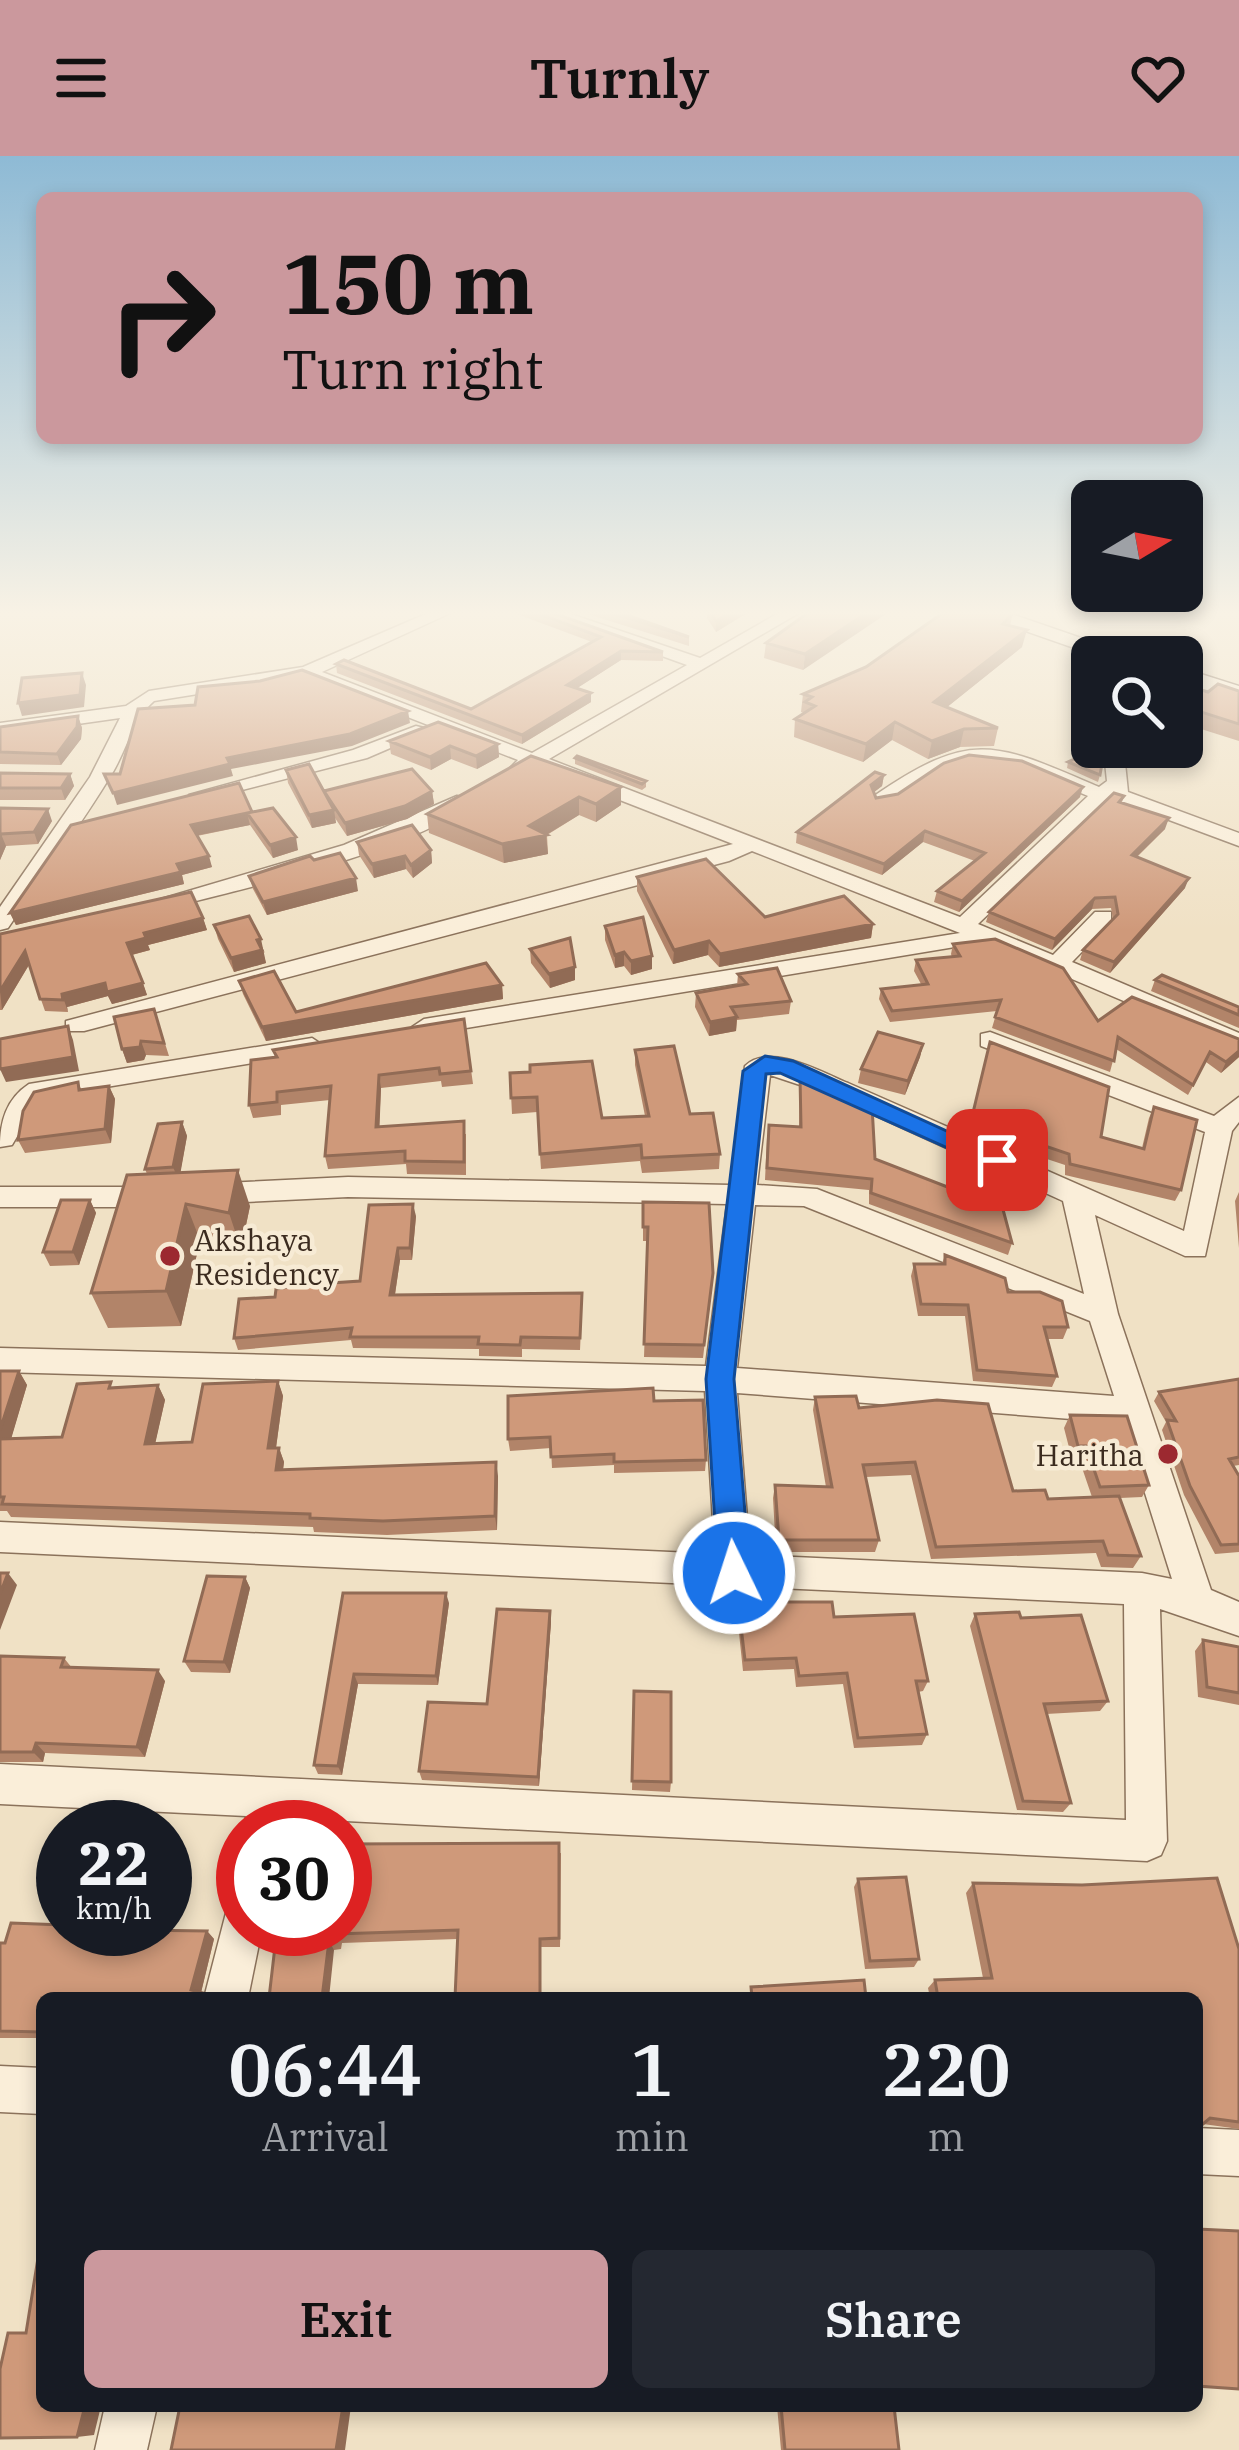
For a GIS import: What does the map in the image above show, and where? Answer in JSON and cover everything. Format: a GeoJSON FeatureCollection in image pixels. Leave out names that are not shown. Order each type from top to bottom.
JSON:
{"type":"FeatureCollection","features":[{"type":"Feature","properties":{"kind":"street"},"geometry":{"type":"LineString","coordinates":[[0,729],[87,717]]}},
{"type":"Feature","properties":{"kind":"street"},"geometry":{"type":"LineString","coordinates":[[4,914],[90,777],[123,738],[129,717]]}},
{"type":"Feature","properties":{"kind":"street"},"geometry":{"type":"LineString","coordinates":[[415,717],[975,931],[1239,1042]]}},
{"type":"Feature","properties":{"kind":"street"},"geometry":{"type":"LineString","coordinates":[[139,909],[416,827],[608,717]]}},
{"type":"Feature","properties":{"kind":"street"},"geometry":{"type":"LineString","coordinates":[[177,800],[360,754],[434,725]]}},
{"type":"Feature","properties":{"kind":"street"},"geometry":{"type":"LineString","coordinates":[[881,800],[945,759],[975,754],[1107,789],[1127,802],[1239,840]]}},
{"type":"Feature","properties":{"kind":"street"},"geometry":{"type":"LineString","coordinates":[[409,1030],[975,931],[1107,789],[1113,768]]}},
{"type":"Feature","properties":{"kind":"street"},"geometry":{"type":"LineString","coordinates":[[65,817],[108,818]]}},
{"type":"Feature","properties":{"kind":"street"},"geometry":{"type":"LineString","coordinates":[[75,1026],[632,881],[751,844]]}},
{"type":"Feature","properties":{"kind":"street"},"geometry":{"type":"LineString","coordinates":[[1057,964],[1103,917]]}},
{"type":"Feature","properties":{"kind":"street"},"geometry":{"type":"LineString","coordinates":[[0,940],[23,934]]}},
{"type":"Feature","properties":{"kind":"street"},"geometry":{"type":"LineString","coordinates":[[990,1040],[1220,1128]]}},
{"type":"Feature","properties":{"kind":"street"},"geometry":{"type":"LineString","coordinates":[[1,1141],[27,1096],[38,1090],[339,1041]]}},
{"type":"Feature","properties":{"kind":"street"},"geometry":{"type":"LineString","coordinates":[[734,1573],[720,1379],[754,1071],[772,1064],[1195,1248],[1220,1128],[1239,1106]]}},
{"type":"Feature","properties":{"kind":"street"},"geometry":{"type":"LineString","coordinates":[[0,1197],[130,1198],[348,1187],[807,1196],[1103,1314]]}},
{"type":"Feature","properties":{"kind":"street"},"geometry":{"type":"LineString","coordinates":[[1076,1195],[1103,1314],[1197,1601]]}},
{"type":"Feature","properties":{"kind":"street"},"geometry":{"type":"LineString","coordinates":[[0,1360],[720,1379],[1138,1411]]}},
{"type":"Feature","properties":{"kind":"street"},"geometry":{"type":"LineString","coordinates":[[0,1538],[1142,1589],[1197,1601],[1239,1619]]}},
{"type":"Feature","properties":{"kind":"street"},"geometry":{"type":"LineString","coordinates":[[372,1814],[1147,1840],[1142,1589]]}},
{"type":"Feature","properties":{"kind":"street"},"geometry":{"type":"LineString","coordinates":[[0,1784],[216,1805]]}},
{"type":"Feature","properties":{"kind":"street"},"geometry":{"type":"LineString","coordinates":[[227,1992],[235,1956]]}},
{"type":"Feature","properties":{"kind":"street"},"geometry":{"type":"LineString","coordinates":[[0,2089],[36,2091]]}},
{"type":"Feature","properties":{"kind":"street"},"geometry":{"type":"LineString","coordinates":[[1203,2151],[1239,2153]]}},
{"type":"Feature","properties":{"kind":"street"},"geometry":{"type":"LineString","coordinates":[[121,2450],[130,2412]]}},
{"type":"Feature","properties":{"kind":"building"},"geometry":{"type":"Polygon","coordinates":[[[78,717],[77,727],[57,754],[0,752],[0,727],[78,717]]]}},
{"type":"Feature","properties":{"kind":"building"},"geometry":{"type":"Polygon","coordinates":[[[136,717],[393,717],[350,734],[227,758],[230,764],[113,793],[104,774],[120,774],[136,717]]]}},
{"type":"Feature","properties":{"kind":"building"},"geometry":{"type":"Polygon","coordinates":[[[475,717],[551,717],[522,735],[475,717]]]}},
{"type":"Feature","properties":{"kind":"building"},"geometry":{"type":"Polygon","coordinates":[[[971,717],[998,728],[964,729],[932,741],[895,722],[866,744],[795,719],[971,717]]]}},
{"type":"Feature","properties":{"kind":"building"},"geometry":{"type":"Polygon","coordinates":[[[438,722],[498,744],[476,756],[450,746],[430,757],[389,741],[438,722]]]}},
{"type":"Feature","properties":{"kind":"building"},"geometry":{"type":"Polygon","coordinates":[[[969,755],[1022,761],[1083,787],[962,901],[937,891],[985,853],[925,831],[884,864],[797,832],[875,772],[884,775],[871,785],[876,798],[898,794],[944,763],[969,755]]]}},
{"type":"Feature","properties":{"kind":"building"},"geometry":{"type":"Polygon","coordinates":[[[531,756],[621,787],[596,804],[579,797],[529,826],[547,835],[502,844],[427,814],[531,756]]]}},
{"type":"Feature","properties":{"kind":"building"},"geometry":{"type":"Polygon","coordinates":[[[577,756],[646,781],[642,784],[577,756]]]}},
{"type":"Feature","properties":{"kind":"building"},"geometry":{"type":"Polygon","coordinates":[[[309,764],[334,810],[309,815],[286,770],[309,764]]]}},
{"type":"Feature","properties":{"kind":"building"},"geometry":{"type":"Polygon","coordinates":[[[412,769],[432,791],[405,806],[345,823],[324,791],[412,769]]]}},
{"type":"Feature","properties":{"kind":"building"},"geometry":{"type":"Polygon","coordinates":[[[0,773],[70,774],[61,788],[0,788],[0,773]]]}},
{"type":"Feature","properties":{"kind":"building"},"geometry":{"type":"Polygon","coordinates":[[[239,783],[252,812],[191,825],[209,856],[177,864],[181,872],[10,913],[71,825],[239,783]]]}},
{"type":"Feature","properties":{"kind":"building"},"geometry":{"type":"Polygon","coordinates":[[[1114,793],[1124,796],[1119,802],[1169,818],[1132,855],[1189,878],[1114,962],[1083,950],[1118,914],[1115,897],[1095,898],[1055,939],[989,912],[1114,793]]]}},
{"type":"Feature","properties":{"kind":"building"},"geometry":{"type":"Polygon","coordinates":[[[0,808],[48,809],[34,832],[0,836],[0,808]]]}},
{"type":"Feature","properties":{"kind":"building"},"geometry":{"type":"Polygon","coordinates":[[[273,808],[296,837],[270,845],[247,813],[273,808]]]}},
{"type":"Feature","properties":{"kind":"building"},"geometry":{"type":"Polygon","coordinates":[[[412,825],[431,850],[411,865],[405,856],[372,864],[357,842],[412,825]]]}},
{"type":"Feature","properties":{"kind":"building"},"geometry":{"type":"Polygon","coordinates":[[[340,853],[356,878],[263,902],[249,876],[310,856],[314,860],[340,853]]]}},
{"type":"Feature","properties":{"kind":"building"},"geometry":{"type":"Polygon","coordinates":[[[706,859],[765,917],[844,896],[873,924],[720,954],[709,941],[674,950],[637,877],[706,859]]]}},
{"type":"Feature","properties":{"kind":"building"},"geometry":{"type":"Polygon","coordinates":[[[191,892],[203,918],[144,933],[146,938],[127,943],[143,983],[107,992],[105,983],[62,994],[63,1000],[40,999],[25,951],[0,991],[0,934],[191,892]]]}},
{"type":"Feature","properties":{"kind":"building"},"geometry":{"type":"Polygon","coordinates":[[[249,916],[262,950],[231,958],[214,925],[249,916]]]}},
{"type":"Feature","properties":{"kind":"building"},"geometry":{"type":"Polygon","coordinates":[[[643,917],[652,956],[631,961],[624,952],[615,955],[605,926],[643,917]]]}},
{"type":"Feature","properties":{"kind":"building"},"geometry":{"type":"Polygon","coordinates":[[[570,938],[575,967],[549,974],[530,949],[570,938]]]}},
{"type":"Feature","properties":{"kind":"building"},"geometry":{"type":"Polygon","coordinates":[[[995,939],[1063,968],[1098,1021],[1132,997],[1239,1039],[1239,1051],[1226,1062],[1210,1052],[1193,1085],[1118,1037],[1114,1061],[995,1017],[1001,1000],[892,1011],[881,989],[928,984],[916,960],[960,956],[953,944],[995,939]]]}},
{"type":"Feature","properties":{"kind":"building"},"geometry":{"type":"Polygon","coordinates":[[[486,963],[502,985],[262,1027],[239,981],[274,971],[296,1012],[486,963]]]}},
{"type":"Feature","properties":{"kind":"building"},"geometry":{"type":"Polygon","coordinates":[[[777,968],[791,1001],[731,1007],[737,1017],[710,1022],[696,993],[747,984],[738,974],[777,968]]]}},
{"type":"Feature","properties":{"kind":"building"},"geometry":{"type":"Polygon","coordinates":[[[1162,975],[1239,1007],[1239,1015],[1155,980],[1162,975]]]}},
{"type":"Feature","properties":{"kind":"building"},"geometry":{"type":"Polygon","coordinates":[[[154,1009],[164,1043],[141,1041],[140,1047],[122,1049],[114,1017],[154,1009]]]}},
{"type":"Feature","properties":{"kind":"building"},"geometry":{"type":"Polygon","coordinates":[[[464,1019],[471,1071],[440,1074],[439,1068],[379,1075],[376,1127],[464,1121],[464,1162],[405,1161],[405,1151],[325,1156],[331,1086],[277,1092],[277,1102],[249,1105],[251,1060],[277,1057],[273,1050],[464,1019]]]}},
{"type":"Feature","properties":{"kind":"building"},"geometry":{"type":"Polygon","coordinates":[[[68,1026],[73,1057],[0,1069],[0,1039],[68,1026]]]}},
{"type":"Feature","properties":{"kind":"building"},"geometry":{"type":"Polygon","coordinates":[[[878,1032],[923,1044],[908,1081],[861,1069],[878,1032]]]}},
{"type":"Feature","properties":{"kind":"building"},"geometry":{"type":"Polygon","coordinates":[[[990,1042],[1109,1087],[1101,1137],[1144,1149],[1154,1107],[1197,1120],[1181,1190],[1070,1164],[1069,1154],[971,1121],[990,1042]]]}},
{"type":"Feature","properties":{"kind":"building"},"geometry":{"type":"Polygon","coordinates":[[[674,1046],[690,1114],[713,1113],[720,1154],[642,1158],[641,1145],[540,1154],[537,1097],[511,1098],[510,1073],[530,1072],[530,1065],[592,1061],[602,1118],[649,1116],[635,1050],[674,1046]]]}},
{"type":"Feature","properties":{"kind":"building"},"geometry":{"type":"Polygon","coordinates":[[[800,1077],[872,1106],[875,1159],[950,1188],[950,1146],[1009,1168],[998,1191],[1012,1243],[871,1193],[872,1179],[767,1168],[769,1125],[801,1127],[800,1077]]]}},
{"type":"Feature","properties":{"kind":"building"},"geometry":{"type":"Polygon","coordinates":[[[78,1082],[79,1090],[109,1086],[105,1129],[18,1140],[23,1111],[34,1092],[78,1082]]]}},
{"type":"Feature","properties":{"kind":"building"},"geometry":{"type":"Polygon","coordinates":[[[182,1122],[173,1167],[145,1169],[158,1124],[182,1122]]]}},
{"type":"Feature","properties":{"kind":"building"},"geometry":{"type":"Polygon","coordinates":[[[238,1170],[229,1213],[186,1204],[166,1291],[91,1293],[127,1175],[238,1170]]]}},
{"type":"Feature","properties":{"kind":"building"},"geometry":{"type":"Polygon","coordinates":[[[61,1200],[90,1200],[73,1252],[43,1252],[61,1200]]]}},
{"type":"Feature","properties":{"kind":"building"},"geometry":{"type":"Polygon","coordinates":[[[643,1202],[709,1203],[713,1273],[704,1345],[644,1344],[648,1227],[643,1227],[643,1202]]]}},
{"type":"Feature","properties":{"kind":"building"},"geometry":{"type":"Polygon","coordinates":[[[413,1204],[410,1248],[398,1248],[390,1295],[582,1293],[580,1338],[521,1337],[520,1345],[478,1344],[479,1337],[350,1337],[352,1328],[234,1338],[239,1299],[275,1297],[276,1289],[301,1285],[360,1281],[369,1205],[413,1204]]]}},
{"type":"Feature","properties":{"kind":"building"},"geometry":{"type":"Polygon","coordinates":[[[945,1255],[1005,1278],[1008,1292],[1040,1292],[1062,1301],[1068,1327],[1044,1327],[1057,1376],[977,1370],[968,1305],[921,1304],[914,1264],[945,1264],[945,1255]]]}},
{"type":"Feature","properties":{"kind":"building"},"geometry":{"type":"Polygon","coordinates":[[[0,1371],[19,1371],[0,1430],[0,1371]]]}},
{"type":"Feature","properties":{"kind":"building"},"geometry":{"type":"Polygon","coordinates":[[[1239,1379],[1239,1457],[1229,1459],[1239,1476],[1239,1544],[1221,1545],[1190,1486],[1167,1420],[1176,1421],[1159,1392],[1239,1379]]]}},
{"type":"Feature","properties":{"kind":"building"},"geometry":{"type":"Polygon","coordinates":[[[278,1381],[268,1448],[279,1448],[276,1470],[496,1462],[495,1516],[383,1521],[310,1518],[310,1514],[2,1504],[0,1439],[62,1437],[77,1384],[111,1382],[109,1388],[158,1385],[145,1444],[192,1442],[203,1384],[278,1381]]]}},
{"type":"Feature","properties":{"kind":"building"},"geometry":{"type":"Polygon","coordinates":[[[653,1388],[654,1401],[703,1400],[706,1460],[614,1462],[614,1454],[551,1457],[550,1437],[508,1439],[508,1396],[653,1388]]]}},
{"type":"Feature","properties":{"kind":"building"},"geometry":{"type":"Polygon","coordinates":[[[856,1396],[859,1408],[937,1400],[988,1404],[1013,1491],[1045,1490],[1048,1499],[1119,1496],[1141,1556],[1108,1555],[1103,1541],[936,1547],[915,1462],[863,1465],[879,1540],[779,1540],[775,1485],[832,1487],[815,1397],[856,1396]]]}},
{"type":"Feature","properties":{"kind":"building"},"geometry":{"type":"Polygon","coordinates":[[[1070,1415],[1127,1416],[1149,1485],[1100,1487],[1086,1446],[1078,1446],[1070,1415]]]}},
{"type":"Feature","properties":{"kind":"building"},"geometry":{"type":"Polygon","coordinates":[[[207,1576],[245,1577],[224,1662],[184,1661],[207,1576]]]}},
{"type":"Feature","properties":{"kind":"building"},"geometry":{"type":"Polygon","coordinates":[[[343,1593],[446,1593],[436,1676],[354,1674],[338,1766],[314,1765],[343,1593]]]}},
{"type":"Feature","properties":{"kind":"building"},"geometry":{"type":"Polygon","coordinates":[[[738,1602],[832,1602],[834,1617],[914,1614],[928,1681],[916,1681],[927,1734],[858,1738],[847,1673],[799,1676],[796,1658],[745,1660],[738,1602]]]}},
{"type":"Feature","properties":{"kind":"building"},"geometry":{"type":"Polygon","coordinates":[[[497,1609],[550,1611],[538,1777],[419,1771],[428,1702],[487,1704],[497,1609]]]}},
{"type":"Feature","properties":{"kind":"building"},"geometry":{"type":"Polygon","coordinates":[[[1019,1612],[1021,1618],[1081,1615],[1108,1701],[1044,1704],[1071,1803],[1023,1801],[975,1614],[1019,1612]]]}},
{"type":"Feature","properties":{"kind":"building"},"geometry":{"type":"Polygon","coordinates":[[[1203,1640],[1239,1647],[1239,1693],[1207,1687],[1203,1640]]]}},
{"type":"Feature","properties":{"kind":"building"},"geometry":{"type":"Polygon","coordinates":[[[0,1656],[64,1658],[61,1667],[158,1670],[137,1747],[36,1743],[33,1752],[0,1752],[0,1656]]]}},
{"type":"Feature","properties":{"kind":"building"},"geometry":{"type":"Polygon","coordinates":[[[634,1691],[671,1692],[671,1782],[632,1781],[634,1691]]]}},
{"type":"Feature","properties":{"kind":"building"},"geometry":{"type":"Polygon","coordinates":[[[559,1843],[559,1938],[540,1939],[540,1992],[455,1992],[458,1930],[372,1933],[372,1844],[559,1843]]]}},
{"type":"Feature","properties":{"kind":"building"},"geometry":{"type":"Polygon","coordinates":[[[906,1877],[919,1959],[870,1961],[858,1879],[906,1877]]]}},
{"type":"Feature","properties":{"kind":"building"},"geometry":{"type":"Polygon","coordinates":[[[1217,1878],[1239,1949],[1239,2122],[1210,2118],[1203,2124],[1203,1992],[937,1992],[935,1980],[992,1978],[973,1883],[1082,1885],[1217,1878]]]}},
{"type":"Feature","properties":{"kind":"building"},"geometry":{"type":"Polygon","coordinates":[[[11,1923],[36,1924],[36,1956],[192,1956],[192,1931],[207,1931],[191,1990],[199,1992],[36,1992],[36,2032],[0,2031],[0,1943],[5,1943],[11,1923]]]}},
{"type":"Feature","properties":{"kind":"building"},"geometry":{"type":"Polygon","coordinates":[[[274,1956],[327,1956],[323,1992],[270,1992],[274,1956]]]}},
{"type":"Feature","properties":{"kind":"building"},"geometry":{"type":"Polygon","coordinates":[[[864,1980],[865,1992],[751,1992],[751,1987],[864,1980]]]}},
{"type":"Feature","properties":{"kind":"building"},"geometry":{"type":"Polygon","coordinates":[[[1203,2229],[1239,2231],[1239,2389],[1203,2386],[1203,2229]]]}},
{"type":"Feature","properties":{"kind":"building"},"geometry":{"type":"Polygon","coordinates":[[[36,2270],[36,2412],[83,2412],[77,2437],[0,2438],[0,2369],[8,2333],[26,2333],[36,2270]]]}},
{"type":"Feature","properties":{"kind":"building"},"geometry":{"type":"Polygon","coordinates":[[[179,2412],[342,2412],[336,2450],[171,2450],[179,2412]]]}},
{"type":"Feature","properties":{"kind":"building"},"geometry":{"type":"Polygon","coordinates":[[[782,2412],[895,2412],[899,2450],[785,2450],[782,2412]]]}},
{"type":"Feature","properties":{"kind":"place","name":"Akshaya Residency"},"geometry":{"type":"Point","coordinates":[170,1256]}},
{"type":"Feature","properties":{"kind":"place","name":"Haritha"},"geometry":{"type":"Point","coordinates":[1168,1454]}},
{"type":"Feature","properties":{"kind":"route"},"geometry":{"type":"LineString","coordinates":[[734,1573],[720,1379],[754,1071],[765,1064],[785,1066],[997,1160]]}}]}
